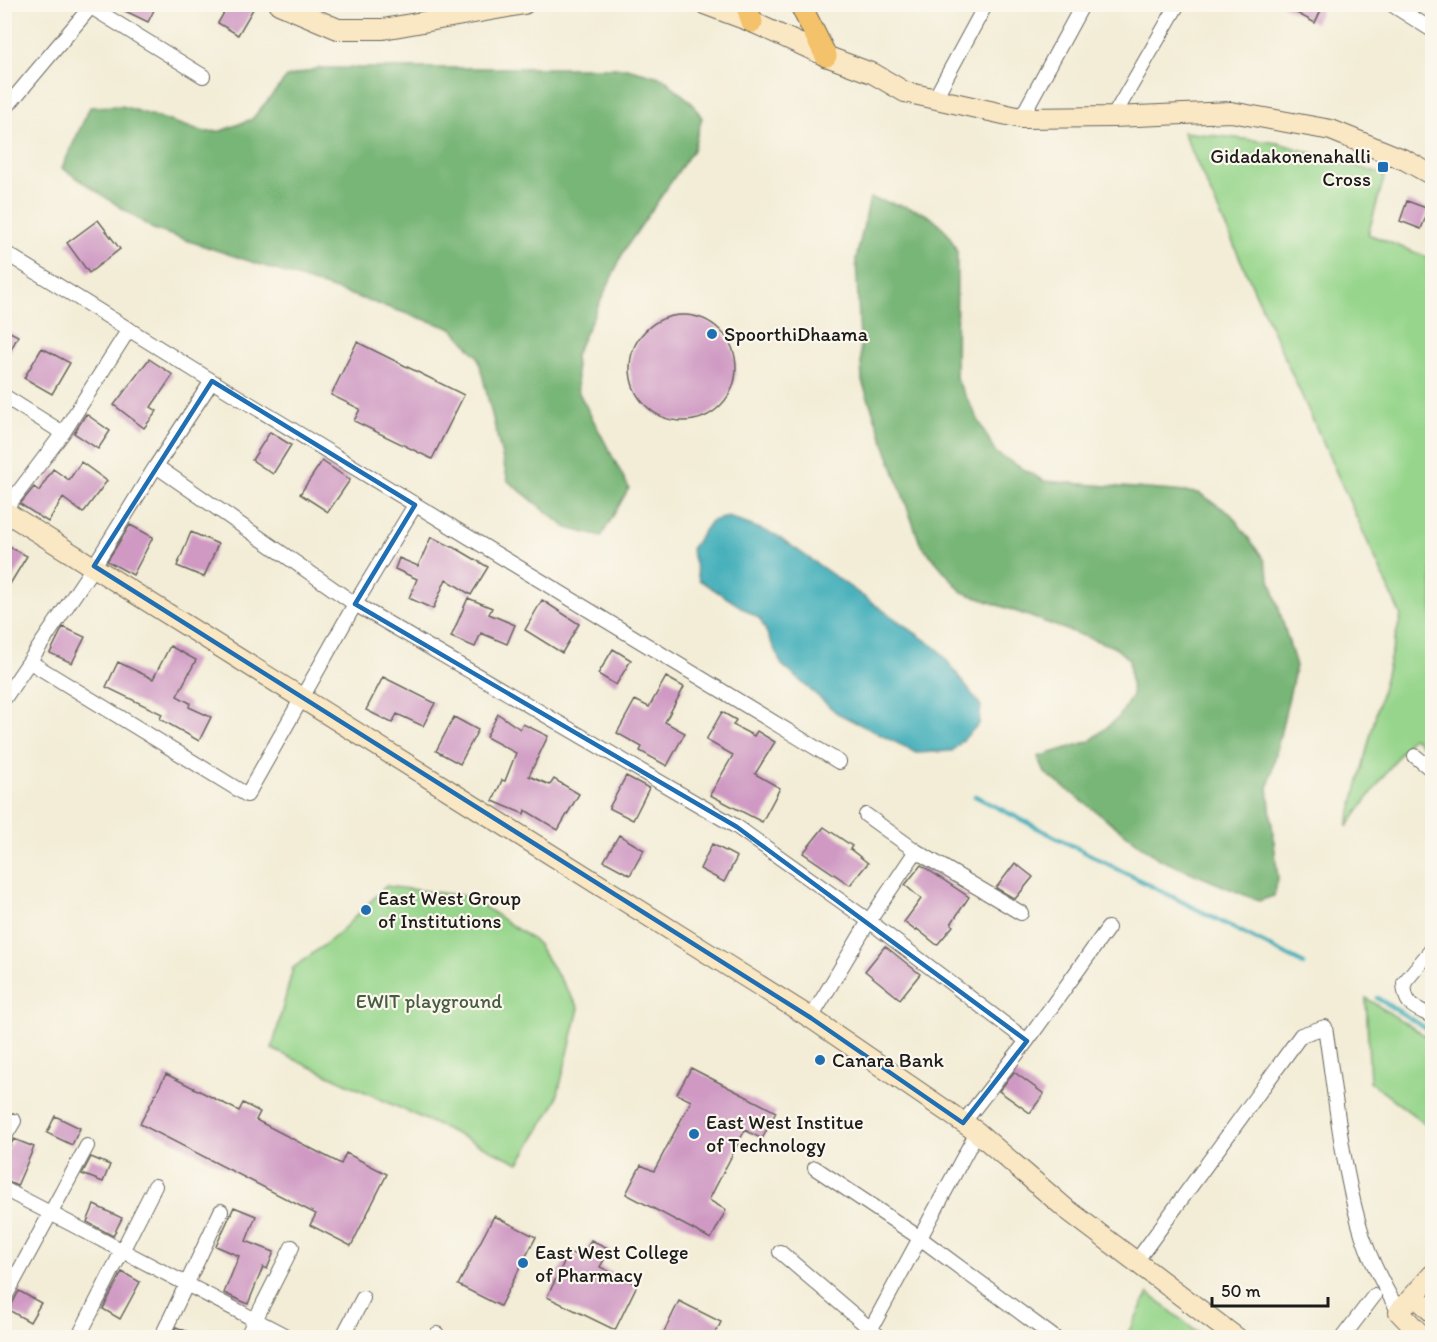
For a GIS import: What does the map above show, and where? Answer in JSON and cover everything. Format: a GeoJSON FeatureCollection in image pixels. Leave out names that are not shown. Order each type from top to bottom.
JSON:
{"type":"FeatureCollection","features":[{"type":"Feature","properties":{"kind":"main road"},"geometry":{"type":"LineString","coordinates":[[800,4],[826,56]]}},
{"type":"Feature","properties":{"kind":"street"},"geometry":{"type":"LineString","coordinates":[[279,4],[338,29],[383,29],[524,4]]}},
{"type":"Feature","properties":{"kind":"street"},"geometry":{"type":"LineString","coordinates":[[704,4],[749,13],[826,56],[874,74],[905,92],[1021,118],[1231,112],[1332,130],[1428,167]]}},
{"type":"Feature","properties":{"kind":"street"},"geometry":{"type":"LineString","coordinates":[[935,98],[986,4]]}},
{"type":"Feature","properties":{"kind":"street"},"geometry":{"type":"LineString","coordinates":[[1021,118],[1083,4]]}},
{"type":"Feature","properties":{"kind":"street"},"geometry":{"type":"LineString","coordinates":[[1113,117],[1179,4]]}},
{"type":"Feature","properties":{"kind":"street"},"geometry":{"type":"LineString","coordinates":[[1391,4],[1432,30]]}},
{"type":"Feature","properties":{"kind":"street"},"geometry":{"type":"LineString","coordinates":[[4,110],[92,6],[203,76]]}},
{"type":"Feature","properties":{"kind":"street"},"geometry":{"type":"LineString","coordinates":[[4,252],[839,762]]}},
{"type":"Feature","properties":{"kind":"street"},"geometry":{"type":"LineString","coordinates":[[129,329],[63,434],[5,511],[811,1018],[970,1127],[1065,1208],[1236,1338]]}},
{"type":"Feature","properties":{"kind":"street"},"geometry":{"type":"LineString","coordinates":[[4,699],[94,566],[212,381]]}},
{"type":"Feature","properties":{"kind":"street"},"geometry":{"type":"LineString","coordinates":[[4,396],[63,434]]}},
{"type":"Feature","properties":{"kind":"street"},"geometry":{"type":"LineString","coordinates":[[156,466],[355,604],[737,827],[869,921],[1027,1041]]}},
{"type":"Feature","properties":{"kind":"street"},"geometry":{"type":"LineString","coordinates":[[30,662],[247,795],[355,604],[416,505]]}},
{"type":"Feature","properties":{"kind":"street"},"geometry":{"type":"LineString","coordinates":[[1415,756],[1432,770]]}},
{"type":"Feature","properties":{"kind":"street"},"geometry":{"type":"LineString","coordinates":[[866,814],[916,851],[1021,913]]}},
{"type":"Feature","properties":{"kind":"street"},"geometry":{"type":"LineString","coordinates":[[811,1018],[869,921],[916,851]]}},
{"type":"Feature","properties":{"kind":"street"},"geometry":{"type":"LineString","coordinates":[[780,1252],[873,1335],[970,1127],[1027,1041],[1108,928]]}},
{"type":"Feature","properties":{"kind":"street"},"geometry":{"type":"LineString","coordinates":[[1432,949],[1404,983],[1404,997],[1412,1006],[1432,1016]]}},
{"type":"Feature","properties":{"kind":"street"},"geometry":{"type":"LineString","coordinates":[[1136,1263],[1301,1035],[1325,1027],[1348,1174],[1359,1225],[1386,1291],[1399,1312],[1424,1338]]}},
{"type":"Feature","properties":{"kind":"street"},"geometry":{"type":"LineString","coordinates":[[4,1138],[14,1120]]}},
{"type":"Feature","properties":{"kind":"street"},"geometry":{"type":"LineString","coordinates":[[4,1299],[87,1146]]}},
{"type":"Feature","properties":{"kind":"street"},"geometry":{"type":"LineString","coordinates":[[815,1168],[920,1238],[1055,1338]]}},
{"type":"Feature","properties":{"kind":"street"},"geometry":{"type":"LineString","coordinates":[[78,1338],[155,1186]]}},
{"type":"Feature","properties":{"kind":"street"},"geometry":{"type":"LineString","coordinates":[[4,1189],[290,1338]]}},
{"type":"Feature","properties":{"kind":"street"},"geometry":{"type":"LineString","coordinates":[[161,1338],[221,1211]]}},
{"type":"Feature","properties":{"kind":"street"},"geometry":{"type":"LineString","coordinates":[[246,1338],[292,1247]]}},
{"type":"Feature","properties":{"kind":"street"},"geometry":{"type":"LineString","coordinates":[[1399,1312],[1432,1275]]}},
{"type":"Feature","properties":{"kind":"street"},"geometry":{"type":"LineString","coordinates":[[1414,1295],[1432,1312]]}},
{"type":"Feature","properties":{"kind":"street"},"geometry":{"type":"LineString","coordinates":[[1342,1338],[1374,1296]]}},
{"type":"Feature","properties":{"kind":"street"},"geometry":{"type":"LineString","coordinates":[[342,1338],[363,1298]]}},
{"type":"Feature","properties":{"kind":"highlighted area"},"geometry":{"type":"Polygon","coordinates":[[[212,381],[415,505],[355,604],[737,827],[1027,1041],[963,1123],[811,1018],[94,566],[212,381]]]}},
{"type":"Feature","properties":{"kind":"green space"},"geometry":{"type":"Polygon","coordinates":[[[319,68],[627,68],[663,78],[692,103],[702,118],[693,150],[625,249],[575,355],[578,391],[629,488],[601,537],[567,528],[508,481],[478,357],[453,329],[153,229],[62,168],[90,107],[122,106],[204,132],[221,131],[252,119],[287,77],[319,68]]]}},
{"type":"Feature","properties":{"kind":"green space"},"geometry":{"type":"Polygon","coordinates":[[[1183,132],[1278,143],[1385,175],[1368,234],[1432,259],[1432,753],[1412,737],[1347,827],[1401,616],[1183,132]]]}},
{"type":"Feature","properties":{"kind":"green space"},"geometry":{"type":"Polygon","coordinates":[[[870,198],[910,208],[933,219],[950,238],[957,252],[956,378],[996,453],[1044,481],[1199,493],[1231,514],[1264,559],[1296,666],[1268,788],[1278,879],[1274,896],[1259,901],[1159,859],[1045,773],[1038,757],[1090,741],[1119,717],[1132,696],[1129,659],[1114,647],[962,592],[920,543],[862,381],[856,259],[870,198]]]}},
{"type":"Feature","properties":{"kind":"green space","name":"EWIT playground"},"geometry":{"type":"Polygon","coordinates":[[[386,886],[470,897],[536,942],[579,1008],[556,1102],[519,1163],[272,1049],[293,968],[336,936],[386,886]]]}},
{"type":"Feature","properties":{"kind":"green space"},"geometry":{"type":"Polygon","coordinates":[[[1366,998],[1432,1040],[1432,1129],[1370,1082],[1366,998]]]}},
{"type":"Feature","properties":{"kind":"green space"},"geometry":{"type":"Polygon","coordinates":[[[1148,1293],[1203,1337],[1126,1337],[1148,1293]]]}},
{"type":"Feature","properties":{"kind":"water"},"geometry":{"type":"Polygon","coordinates":[[[728,517],[776,535],[938,649],[981,706],[979,724],[952,751],[917,753],[837,713],[782,665],[760,619],[699,580],[691,549],[711,521],[728,517]]]}},
{"type":"Feature","properties":{"kind":"building"},"geometry":{"type":"Polygon","coordinates":[[[111,4],[157,4],[148,22],[111,4]]]}},
{"type":"Feature","properties":{"kind":"building"},"geometry":{"type":"Polygon","coordinates":[[[229,4],[256,4],[238,35],[218,23],[229,4]]]}},
{"type":"Feature","properties":{"kind":"building"},"geometry":{"type":"Polygon","coordinates":[[[1280,4],[1324,4],[1315,23],[1280,4]]]}},
{"type":"Feature","properties":{"kind":"building"},"geometry":{"type":"Polygon","coordinates":[[[1407,201],[1429,209],[1421,229],[1400,221],[1407,201]]]}},
{"type":"Feature","properties":{"kind":"building"},"geometry":{"type":"Polygon","coordinates":[[[98,220],[120,249],[89,273],[67,243],[98,220]]]}},
{"type":"Feature","properties":{"kind":"building"},"geometry":{"type":"Polygon","coordinates":[[[683,315],[703,319],[721,330],[732,348],[736,368],[732,388],[721,406],[703,417],[683,421],[663,417],[645,406],[634,388],[630,368],[634,348],[645,330],[663,319],[683,315]]]}},
{"type":"Feature","properties":{"kind":"building"},"geometry":{"type":"Polygon","coordinates":[[[4,329],[18,336],[4,363],[4,329]]]}},
{"type":"Feature","properties":{"kind":"building"},"geometry":{"type":"Polygon","coordinates":[[[357,342],[464,395],[432,459],[354,421],[360,409],[331,395],[357,342]]]}},
{"type":"Feature","properties":{"kind":"building"},"geometry":{"type":"Polygon","coordinates":[[[42,348],[70,363],[52,394],[24,378],[42,348]]]}},
{"type":"Feature","properties":{"kind":"building"},"geometry":{"type":"Polygon","coordinates":[[[149,359],[173,375],[151,407],[157,411],[144,428],[114,405],[149,359]]]}},
{"type":"Feature","properties":{"kind":"building"},"geometry":{"type":"Polygon","coordinates":[[[86,414],[110,431],[98,449],[74,433],[86,414]]]}},
{"type":"Feature","properties":{"kind":"building"},"geometry":{"type":"Polygon","coordinates":[[[270,432],[291,445],[273,474],[252,460],[270,432]]]}},
{"type":"Feature","properties":{"kind":"building"},"geometry":{"type":"Polygon","coordinates":[[[322,461],[350,480],[328,512],[300,494],[322,461]]]}},
{"type":"Feature","properties":{"kind":"building"},"geometry":{"type":"Polygon","coordinates":[[[81,462],[107,481],[83,513],[63,498],[48,522],[20,504],[34,487],[39,491],[53,469],[69,480],[81,462]]]}},
{"type":"Feature","properties":{"kind":"building"},"geometry":{"type":"Polygon","coordinates":[[[130,525],[153,537],[133,575],[107,561],[130,525]]]}},
{"type":"Feature","properties":{"kind":"building"},"geometry":{"type":"Polygon","coordinates":[[[191,532],[218,544],[204,577],[177,566],[191,532]]]}},
{"type":"Feature","properties":{"kind":"building"},"geometry":{"type":"Polygon","coordinates":[[[431,537],[488,567],[471,595],[446,579],[433,609],[409,598],[417,579],[395,569],[399,558],[418,566],[431,537]]]}},
{"type":"Feature","properties":{"kind":"building"},"geometry":{"type":"Polygon","coordinates":[[[4,544],[27,556],[4,594],[4,544]]]}},
{"type":"Feature","properties":{"kind":"building"},"geometry":{"type":"Polygon","coordinates":[[[468,598],[492,608],[489,614],[515,625],[507,644],[481,633],[475,647],[451,637],[468,598]]]}},
{"type":"Feature","properties":{"kind":"building"},"geometry":{"type":"Polygon","coordinates":[[[542,600],[579,624],[562,653],[525,630],[542,600]]]}},
{"type":"Feature","properties":{"kind":"building"},"geometry":{"type":"Polygon","coordinates":[[[63,627],[85,637],[72,663],[50,653],[63,627]]]}},
{"type":"Feature","properties":{"kind":"building"},"geometry":{"type":"Polygon","coordinates":[[[170,646],[196,660],[177,696],[190,703],[189,707],[211,717],[199,741],[160,719],[162,714],[106,687],[118,662],[153,679],[170,646]]]}},
{"type":"Feature","properties":{"kind":"building"},"geometry":{"type":"Polygon","coordinates":[[[613,649],[631,660],[616,685],[598,674],[613,649]]]}},
{"type":"Feature","properties":{"kind":"building"},"geometry":{"type":"Polygon","coordinates":[[[383,677],[435,703],[423,726],[397,714],[392,723],[366,710],[383,677]]]}},
{"type":"Feature","properties":{"kind":"building"},"geometry":{"type":"Polygon","coordinates":[[[666,677],[684,687],[665,722],[685,733],[667,766],[640,751],[642,747],[617,733],[635,700],[649,707],[666,677]]]}},
{"type":"Feature","properties":{"kind":"building"},"geometry":{"type":"Polygon","coordinates":[[[722,712],[736,720],[733,725],[754,736],[757,731],[775,742],[755,774],[780,788],[762,822],[710,795],[733,755],[706,740],[722,712]]]}},
{"type":"Feature","properties":{"kind":"building"},"geometry":{"type":"Polygon","coordinates":[[[498,714],[520,729],[523,724],[548,736],[529,776],[550,785],[554,779],[579,794],[558,830],[525,810],[524,814],[493,801],[502,780],[505,781],[516,753],[486,737],[498,714]]]}},
{"type":"Feature","properties":{"kind":"building"},"geometry":{"type":"Polygon","coordinates":[[[454,717],[478,730],[460,764],[436,751],[454,717]]]}},
{"type":"Feature","properties":{"kind":"building"},"geometry":{"type":"Polygon","coordinates":[[[626,776],[649,788],[633,820],[609,808],[626,776]]]}},
{"type":"Feature","properties":{"kind":"building"},"geometry":{"type":"Polygon","coordinates":[[[824,827],[852,846],[850,849],[868,863],[850,885],[803,853],[824,827]]]}},
{"type":"Feature","properties":{"kind":"building"},"geometry":{"type":"Polygon","coordinates":[[[619,835],[644,850],[630,875],[604,861],[619,835]]]}},
{"type":"Feature","properties":{"kind":"building"},"geometry":{"type":"Polygon","coordinates":[[[712,844],[737,857],[724,882],[700,869],[712,844]]]}},
{"type":"Feature","properties":{"kind":"building"},"geometry":{"type":"Polygon","coordinates":[[[1015,863],[1033,877],[1015,899],[996,888],[1015,863]]]}},
{"type":"Feature","properties":{"kind":"building"},"geometry":{"type":"Polygon","coordinates":[[[921,865],[969,897],[951,924],[953,926],[937,945],[904,922],[921,899],[905,885],[921,865]]]}},
{"type":"Feature","properties":{"kind":"building"},"geometry":{"type":"Polygon","coordinates":[[[885,946],[920,974],[900,999],[865,971],[885,946]]]}},
{"type":"Feature","properties":{"kind":"building"},"geometry":{"type":"Polygon","coordinates":[[[691,1068],[776,1112],[762,1139],[745,1130],[709,1200],[726,1210],[711,1239],[626,1194],[641,1165],[654,1171],[691,1101],[677,1094],[691,1068]]]}},
{"type":"Feature","properties":{"kind":"building"},"geometry":{"type":"Polygon","coordinates":[[[1014,1072],[1044,1094],[1030,1113],[999,1091],[1014,1072]]]}},
{"type":"Feature","properties":{"kind":"building"},"geometry":{"type":"Polygon","coordinates":[[[166,1074],[239,1111],[243,1103],[260,1112],[256,1120],[341,1164],[346,1153],[387,1174],[351,1246],[310,1225],[316,1214],[140,1124],[166,1074]]]}},
{"type":"Feature","properties":{"kind":"building"},"geometry":{"type":"Polygon","coordinates":[[[55,1116],[80,1128],[72,1145],[47,1133],[55,1116]]]}},
{"type":"Feature","properties":{"kind":"building"},"geometry":{"type":"Polygon","coordinates":[[[14,1139],[34,1147],[17,1186],[4,1180],[4,1156],[14,1139]]]}},
{"type":"Feature","properties":{"kind":"building"},"geometry":{"type":"Polygon","coordinates":[[[91,1157],[110,1165],[103,1182],[82,1174],[91,1157]]]}},
{"type":"Feature","properties":{"kind":"building"},"geometry":{"type":"Polygon","coordinates":[[[94,1205],[122,1218],[113,1236],[87,1222],[94,1205]]]}},
{"type":"Feature","properties":{"kind":"building"},"geometry":{"type":"Polygon","coordinates":[[[234,1207],[256,1216],[246,1241],[274,1252],[267,1269],[263,1267],[248,1304],[224,1293],[239,1256],[216,1246],[234,1207]]]}},
{"type":"Feature","properties":{"kind":"building"},"geometry":{"type":"Polygon","coordinates":[[[494,1216],[536,1237],[500,1306],[458,1285],[494,1216]]]}},
{"type":"Feature","properties":{"kind":"building"},"geometry":{"type":"Polygon","coordinates":[[[591,1240],[610,1249],[600,1267],[637,1285],[615,1330],[547,1297],[569,1252],[582,1258],[591,1240]]]}},
{"type":"Feature","properties":{"kind":"building"},"geometry":{"type":"Polygon","coordinates":[[[122,1272],[140,1282],[120,1319],[103,1309],[122,1272]]]}},
{"type":"Feature","properties":{"kind":"building"},"geometry":{"type":"Polygon","coordinates":[[[19,1291],[41,1303],[30,1322],[5,1308],[12,1304],[19,1291]]]}},
{"type":"Feature","properties":{"kind":"building"},"geometry":{"type":"Polygon","coordinates":[[[679,1301],[721,1322],[713,1338],[661,1338],[679,1301]]]}},
{"type":"Feature","properties":{"kind":"building"},"geometry":{"type":"Polygon","coordinates":[[[176,1327],[201,1337],[201,1338],[171,1338],[176,1327]]]}},
{"type":"Feature","properties":{"kind":"waterway"},"geometry":{"type":"LineString","coordinates":[[975,796],[1304,964]]}},
{"type":"Feature","properties":{"kind":"waterway"},"geometry":{"type":"LineString","coordinates":[[1377,998],[1432,1032]]}},
{"type":"Feature","properties":{"kind":"place","name":"Gidadakonenahalli Cross"},"geometry":{"type":"Point","coordinates":[1383,167]}},
{"type":"Feature","properties":{"kind":"place","name":"SpoorthiDhaama"},"geometry":{"type":"Point","coordinates":[712,334]}},
{"type":"Feature","properties":{"kind":"place","name":"East West Group of Institutions"},"geometry":{"type":"Point","coordinates":[366,910]}},
{"type":"Feature","properties":{"kind":"place","name":"Canara Bank"},"geometry":{"type":"Point","coordinates":[820,1060]}},
{"type":"Feature","properties":{"kind":"place","name":"East West Institue of Technology"},"geometry":{"type":"Point","coordinates":[694,1134]}},
{"type":"Feature","properties":{"kind":"place","name":"East West College of Pharmacy"},"geometry":{"type":"Point","coordinates":[523,1263]}}]}
